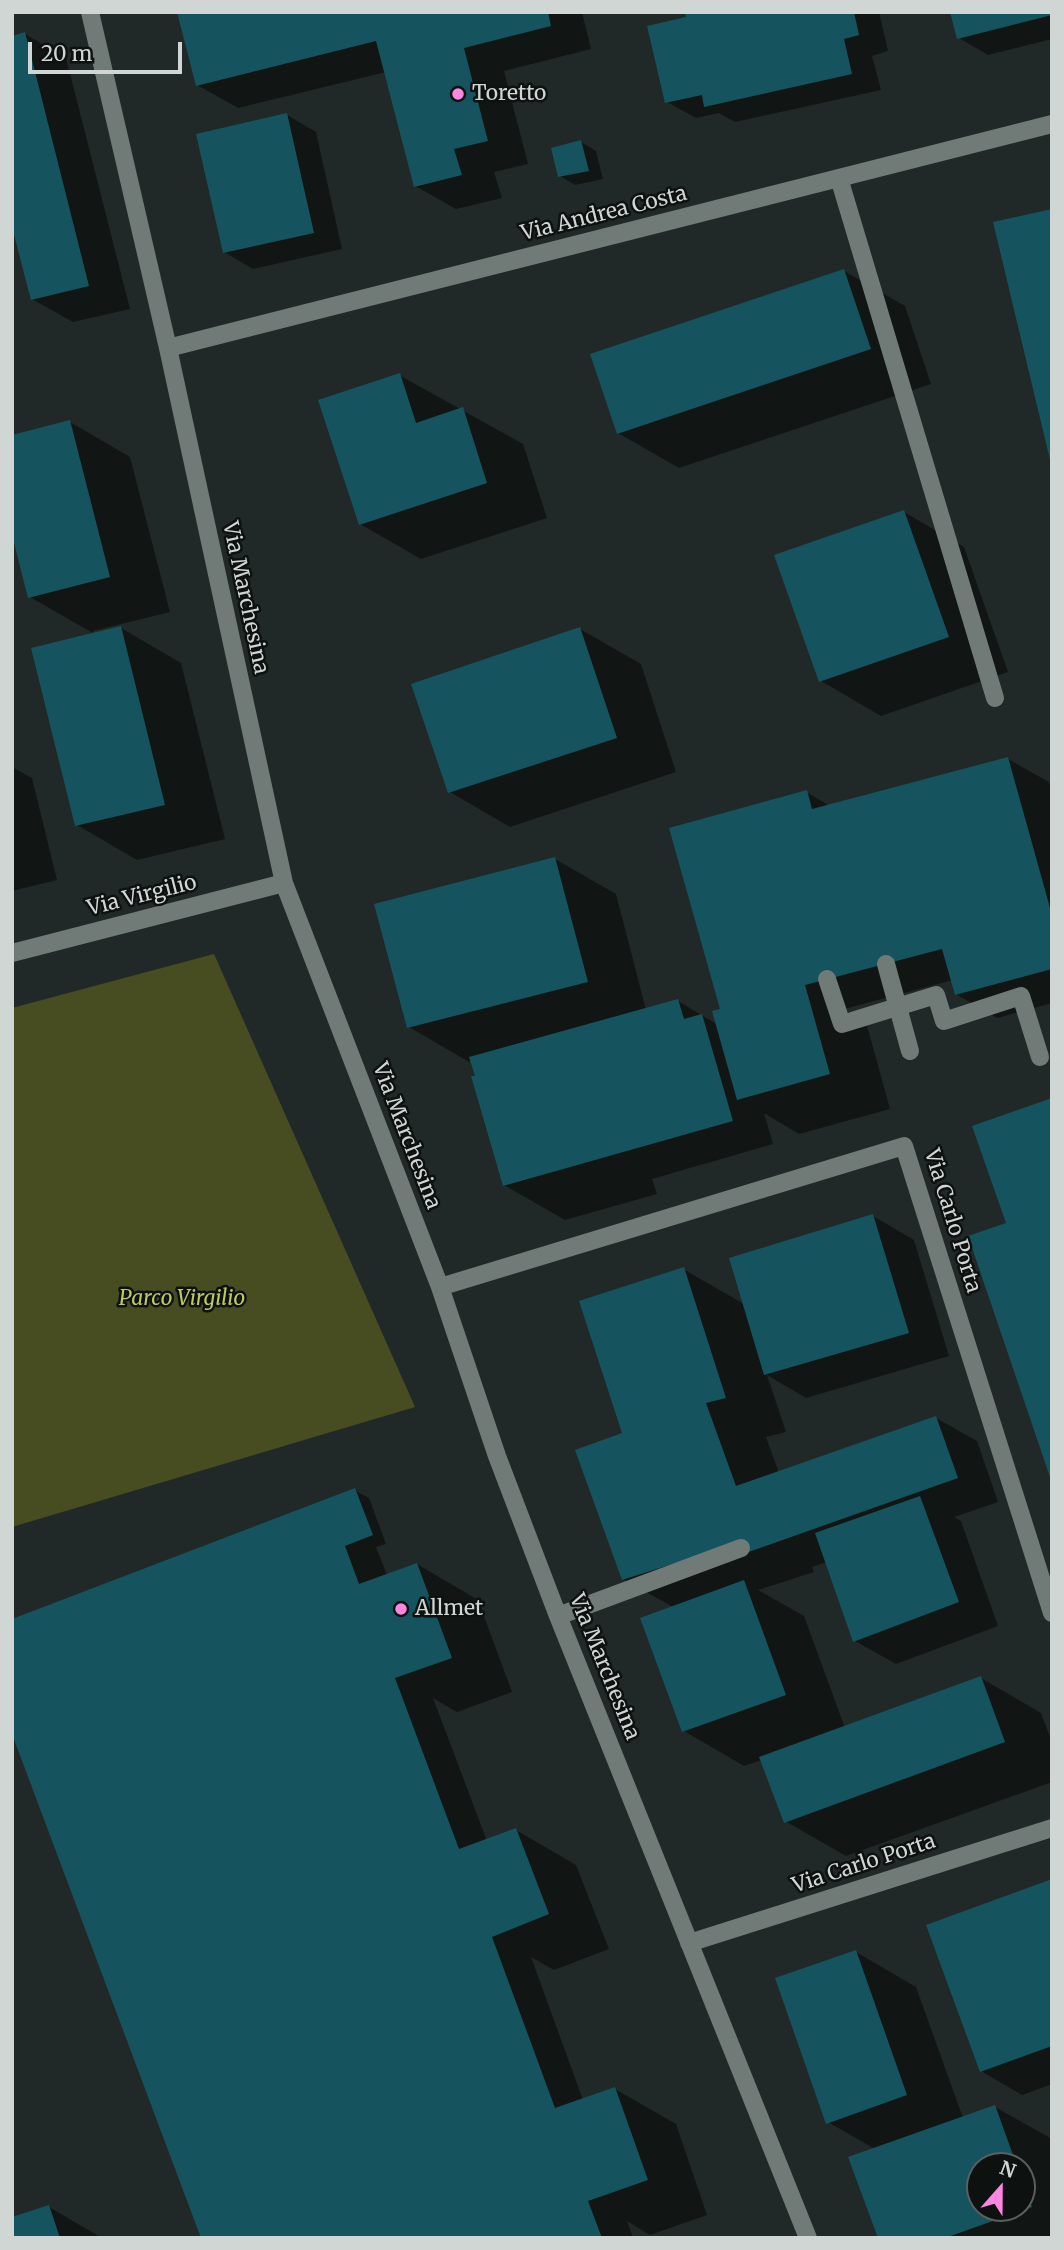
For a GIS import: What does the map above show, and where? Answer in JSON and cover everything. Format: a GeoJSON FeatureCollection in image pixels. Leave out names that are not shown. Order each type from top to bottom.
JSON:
{"type":"FeatureCollection","features":[{"type":"Feature","properties":{"kind":"street","name":"Via Marchesina"},"geometry":{"type":"LineString","coordinates":[[90,12],[168,348],[284,883],[440,1287],[497,1456],[558,1616],[808,2238]]}},
{"type":"Feature","properties":{"kind":"street","name":"Via Andrea Costa"},"geometry":{"type":"LineString","coordinates":[[168,348],[1052,124]]}},
{"type":"Feature","properties":{"kind":"street"},"geometry":{"type":"LineString","coordinates":[[839,178],[995,698]]}},
{"type":"Feature","properties":{"kind":"street","name":"Via Virgilio"},"geometry":{"type":"LineString","coordinates":[[12,953],[284,883]]}},
{"type":"Feature","properties":{"kind":"street"},"geometry":{"type":"LineString","coordinates":[[886,964],[911,1051]]}},
{"type":"Feature","properties":{"kind":"street"},"geometry":{"type":"LineString","coordinates":[[827,979],[842,1024],[936,995],[944,1021],[1021,996],[1040,1057]]}},
{"type":"Feature","properties":{"kind":"street","name":"Via Carlo Porta"},"geometry":{"type":"LineString","coordinates":[[440,1287],[904,1146],[1052,1613]]}},
{"type":"Feature","properties":{"kind":"street"},"geometry":{"type":"LineString","coordinates":[[558,1616],[741,1548]]}},
{"type":"Feature","properties":{"kind":"street","name":"Via Carlo Porta"},"geometry":{"type":"LineString","coordinates":[[689,1943],[1052,1828]]}},
{"type":"Feature","properties":{"kind":"green space","name":"Parco Virgilio"},"geometry":{"type":"Polygon","coordinates":[[[214,954],[415,1407],[12,1527],[12,1008],[214,954]]]}},
{"type":"Feature","properties":{"kind":"building"},"geometry":{"type":"Polygon","coordinates":[[[177,12],[548,12],[551,26],[464,48],[488,141],[454,149],[462,175],[414,187],[376,41],[196,86],[177,12]]]}},
{"type":"Feature","properties":{"kind":"building"},"geometry":{"type":"Polygon","coordinates":[[[685,12],[854,12],[859,35],[844,39],[852,74],[704,107],[702,95],[665,103],[647,26],[686,17],[685,12]]]}},
{"type":"Feature","properties":{"kind":"building"},"geometry":{"type":"Polygon","coordinates":[[[950,12],[1052,12],[1052,15],[957,39],[950,12]]]}},
{"type":"Feature","properties":{"kind":"building"},"geometry":{"type":"Polygon","coordinates":[[[25,32],[89,286],[31,300],[12,227],[12,36],[25,32]]]}},
{"type":"Feature","properties":{"kind":"building"},"geometry":{"type":"Polygon","coordinates":[[[287,113],[314,233],[223,253],[196,134],[287,113]]]}},
{"type":"Feature","properties":{"kind":"building"},"geometry":{"type":"Polygon","coordinates":[[[581,140],[589,171],[558,177],[551,148],[581,140]]]}},
{"type":"Feature","properties":{"kind":"building"},"geometry":{"type":"Polygon","coordinates":[[[1052,209],[1052,464],[1051,464],[993,222],[1052,209]]]}},
{"type":"Feature","properties":{"kind":"building"},"geometry":{"type":"Polygon","coordinates":[[[844,269],[871,349],[617,434],[590,354],[844,269]]]}},
{"type":"Feature","properties":{"kind":"building"},"geometry":{"type":"Polygon","coordinates":[[[400,373],[416,423],[463,407],[487,483],[359,525],[318,400],[400,373]]]}},
{"type":"Feature","properties":{"kind":"building"},"geometry":{"type":"Polygon","coordinates":[[[70,420],[110,577],[28,598],[12,535],[12,435],[70,420]]]}},
{"type":"Feature","properties":{"kind":"building"},"geometry":{"type":"Polygon","coordinates":[[[904,510],[949,637],[819,682],[774,555],[904,510]]]}},
{"type":"Feature","properties":{"kind":"building"},"geometry":{"type":"Polygon","coordinates":[[[121,626],[165,805],[75,826],[31,648],[121,626]]]}},
{"type":"Feature","properties":{"kind":"building"},"geometry":{"type":"Polygon","coordinates":[[[580,627],[617,738],[448,793],[411,684],[580,627]]]}},
{"type":"Feature","properties":{"kind":"building"},"geometry":{"type":"Polygon","coordinates":[[[1008,757],[1052,915],[1052,969],[955,995],[942,949],[805,985],[830,1074],[737,1100],[712,1011],[720,1009],[669,828],[807,790],[812,809],[1008,757]]]}},
{"type":"Feature","properties":{"kind":"building"},"geometry":{"type":"Polygon","coordinates":[[[555,857],[588,982],[407,1028],[374,904],[555,857]]]}},
{"type":"Feature","properties":{"kind":"building"},"geometry":{"type":"Polygon","coordinates":[[[678,999],[684,1019],[702,1014],[733,1121],[503,1186],[471,1076],[475,1076],[469,1057],[678,999]]]}},
{"type":"Feature","properties":{"kind":"building"},"geometry":{"type":"Polygon","coordinates":[[[1052,1098],[1051,1480],[968,1236],[1006,1223],[972,1126],[1052,1098]]]}},
{"type":"Feature","properties":{"kind":"building"},"geometry":{"type":"Polygon","coordinates":[[[873,1214],[909,1333],[764,1375],[729,1258],[873,1214]]]}},
{"type":"Feature","properties":{"kind":"building"},"geometry":{"type":"Polygon","coordinates":[[[684,1267],[726,1398],[706,1403],[736,1486],[936,1416],[958,1478],[743,1554],[739,1543],[622,1580],[575,1450],[622,1433],[579,1301],[684,1267]]]}},
{"type":"Feature","properties":{"kind":"building"},"geometry":{"type":"Polygon","coordinates":[[[355,1488],[373,1535],[345,1546],[359,1584],[417,1563],[452,1658],[395,1678],[459,1849],[516,1828],[549,1914],[492,1937],[555,2108],[615,2087],[648,2180],[588,2201],[602,2238],[201,2238],[12,1734],[12,1619],[355,1488]]]}},
{"type":"Feature","properties":{"kind":"building"},"geometry":{"type":"Polygon","coordinates":[[[920,1496],[959,1602],[853,1642],[815,1533],[920,1496]]]}},
{"type":"Feature","properties":{"kind":"building"},"geometry":{"type":"Polygon","coordinates":[[[744,1580],[786,1695],[682,1732],[640,1618],[744,1580]]]}},
{"type":"Feature","properties":{"kind":"building"},"geometry":{"type":"Polygon","coordinates":[[[981,1676],[1005,1742],[784,1823],[759,1757],[981,1676]]]}},
{"type":"Feature","properties":{"kind":"building"},"geometry":{"type":"Polygon","coordinates":[[[1052,1879],[1052,2046],[980,2072],[926,1925],[1052,1879]]]}},
{"type":"Feature","properties":{"kind":"building"},"geometry":{"type":"Polygon","coordinates":[[[856,1950],[907,2095],[826,2124],[775,1978],[856,1950]]]}},
{"type":"Feature","properties":{"kind":"building"},"geometry":{"type":"Polygon","coordinates":[[[995,2105],[1012,2152],[966,2152],[966,2222],[990,2222],[945,2238],[878,2238],[848,2157],[995,2105]]]}},
{"type":"Feature","properties":{"kind":"building"},"geometry":{"type":"Polygon","coordinates":[[[49,2205],[60,2238],[12,2238],[12,2217],[49,2205]]]}},
{"type":"Feature","properties":{"kind":"place","name":"Toretto"},"geometry":{"type":"Point","coordinates":[458,94]}},
{"type":"Feature","properties":{"kind":"place","name":"Allmet"},"geometry":{"type":"Point","coordinates":[401,1609]}}]}
